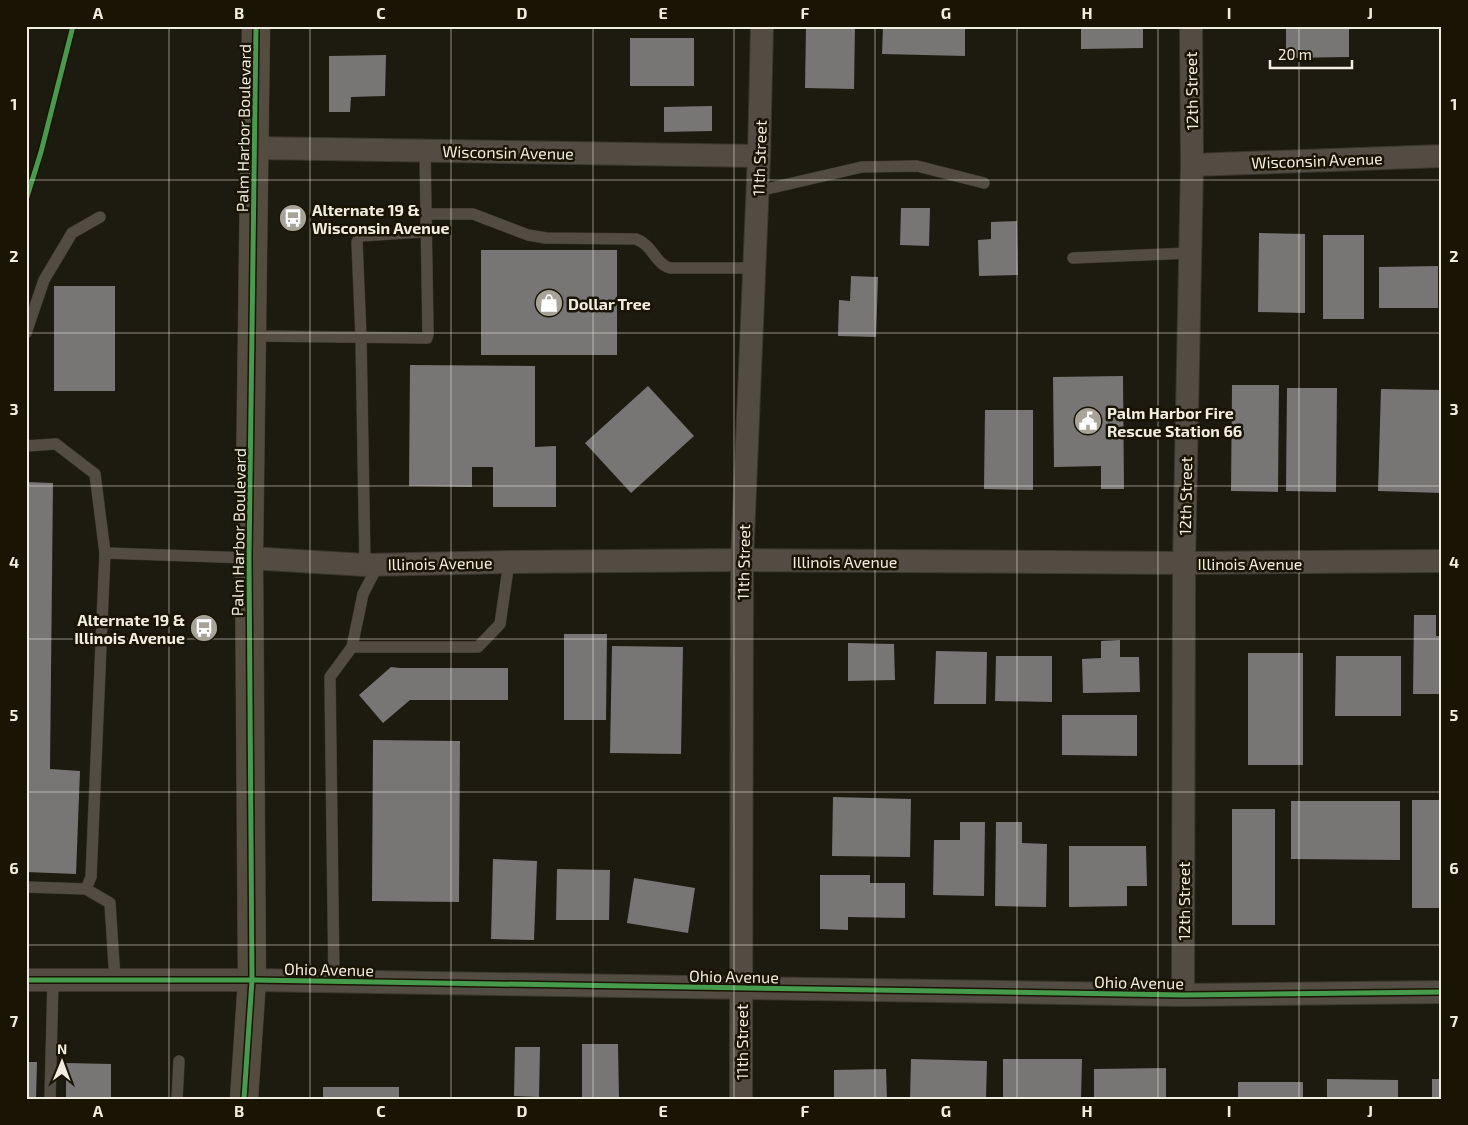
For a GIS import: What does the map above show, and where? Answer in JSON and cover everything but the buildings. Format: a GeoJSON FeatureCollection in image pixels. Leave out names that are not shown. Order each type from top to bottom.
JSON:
{"type":"FeatureCollection","features":[{"type":"Feature","properties":{"kind":"main road","name":"Palm Harbor Boulevard"},"geometry":{"type":"LineString","coordinates":[[244,1099],[252,980],[249,558],[254,336],[256,26]]}},
{"type":"Feature","properties":{"kind":"street","name":"11th Street"},"geometry":{"type":"LineString","coordinates":[[740,1099],[742,560],[760,156],[762,26]]}},
{"type":"Feature","properties":{"kind":"street","name":"12th Street"},"geometry":{"type":"LineString","coordinates":[[1183,995],[1184,563],[1192,165],[1191,26]]}},
{"type":"Feature","properties":{"kind":"street","name":"Wisconsin Avenue"},"geometry":{"type":"LineString","coordinates":[[256,148],[760,156]]}},
{"type":"Feature","properties":{"kind":"street","name":"Wisconsin Avenue"},"geometry":{"type":"LineString","coordinates":[[1192,165],[1442,156]]}},
{"type":"Feature","properties":{"kind":"street","name":"Illinois Avenue"},"geometry":{"type":"LineString","coordinates":[[249,558],[371,565],[742,560],[1184,563],[1442,561]]}},
{"type":"Feature","properties":{"kind":"street","name":"Ohio Avenue"},"geometry":{"type":"LineString","coordinates":[[26,980],[252,980],[1183,995],[1442,992]]}},
{"type":"Feature","properties":{"kind":"lane"},"geometry":{"type":"LineString","coordinates":[[254,336],[426,338],[428,334],[425,150]]}},
{"type":"Feature","properties":{"kind":"lane"},"geometry":{"type":"LineString","coordinates":[[758,191],[862,166],[916,166],[984,183]]}},
{"type":"Feature","properties":{"kind":"lane"},"geometry":{"type":"LineString","coordinates":[[427,220],[472,214],[528,235],[546,238],[636,240],[649,246],[662,264],[670,268],[755,268]]}},
{"type":"Feature","properties":{"kind":"lane"},"geometry":{"type":"LineString","coordinates":[[26,334],[44,280],[72,233],[100,217]]}},
{"type":"Feature","properties":{"kind":"lane"},"geometry":{"type":"LineString","coordinates":[[334,982],[330,678],[352,647],[371,565],[357,242],[360,236],[422,232],[427,220]]}},
{"type":"Feature","properties":{"kind":"lane"},"geometry":{"type":"LineString","coordinates":[[1073,258],[1190,253]]}},
{"type":"Feature","properties":{"kind":"lane"},"geometry":{"type":"LineString","coordinates":[[26,446],[56,444],[95,474],[105,553],[91,877],[86,889]]}},
{"type":"Feature","properties":{"kind":"lane"},"geometry":{"type":"LineString","coordinates":[[105,553],[249,558]]}},
{"type":"Feature","properties":{"kind":"lane"},"geometry":{"type":"LineString","coordinates":[[352,647],[478,647],[500,624],[509,562]]}},
{"type":"Feature","properties":{"kind":"lane"},"geometry":{"type":"LineString","coordinates":[[26,887],[86,889],[110,904],[115,980]]}},
{"type":"Feature","properties":{"kind":"lane"},"geometry":{"type":"LineString","coordinates":[[50,1099],[53,980]]}},
{"type":"Feature","properties":{"kind":"lane"},"geometry":{"type":"LineString","coordinates":[[177,1099],[179,1061]]}},
{"type":"Feature","properties":{"kind":"cycle path"},"geometry":{"type":"LineString","coordinates":[[26,200],[41,152],[73,26]]}},
{"type":"Feature","properties":{"kind":"cycle path"},"geometry":{"type":"LineString","coordinates":[[244,1099],[252,980],[249,558],[256,26]]}},
{"type":"Feature","properties":{"kind":"cycle path"},"geometry":{"type":"LineString","coordinates":[[26,980],[252,980],[1183,995],[1442,992]]}},
{"type":"Feature","properties":{"kind":"place","name":"Alternate 19 & Wisconsin Avenue"},"geometry":{"type":"Point","coordinates":[293,218]}},
{"type":"Feature","properties":{"kind":"place","name":"Dollar Tree"},"geometry":{"type":"Point","coordinates":[549,303]}},
{"type":"Feature","properties":{"kind":"place","name":"Palm Harbor Fire Rescue Station 66"},"geometry":{"type":"Point","coordinates":[1088,421]}},
{"type":"Feature","properties":{"kind":"place","name":"Alternate 19 & Illinois Avenue"},"geometry":{"type":"Point","coordinates":[204,628]}}]}
